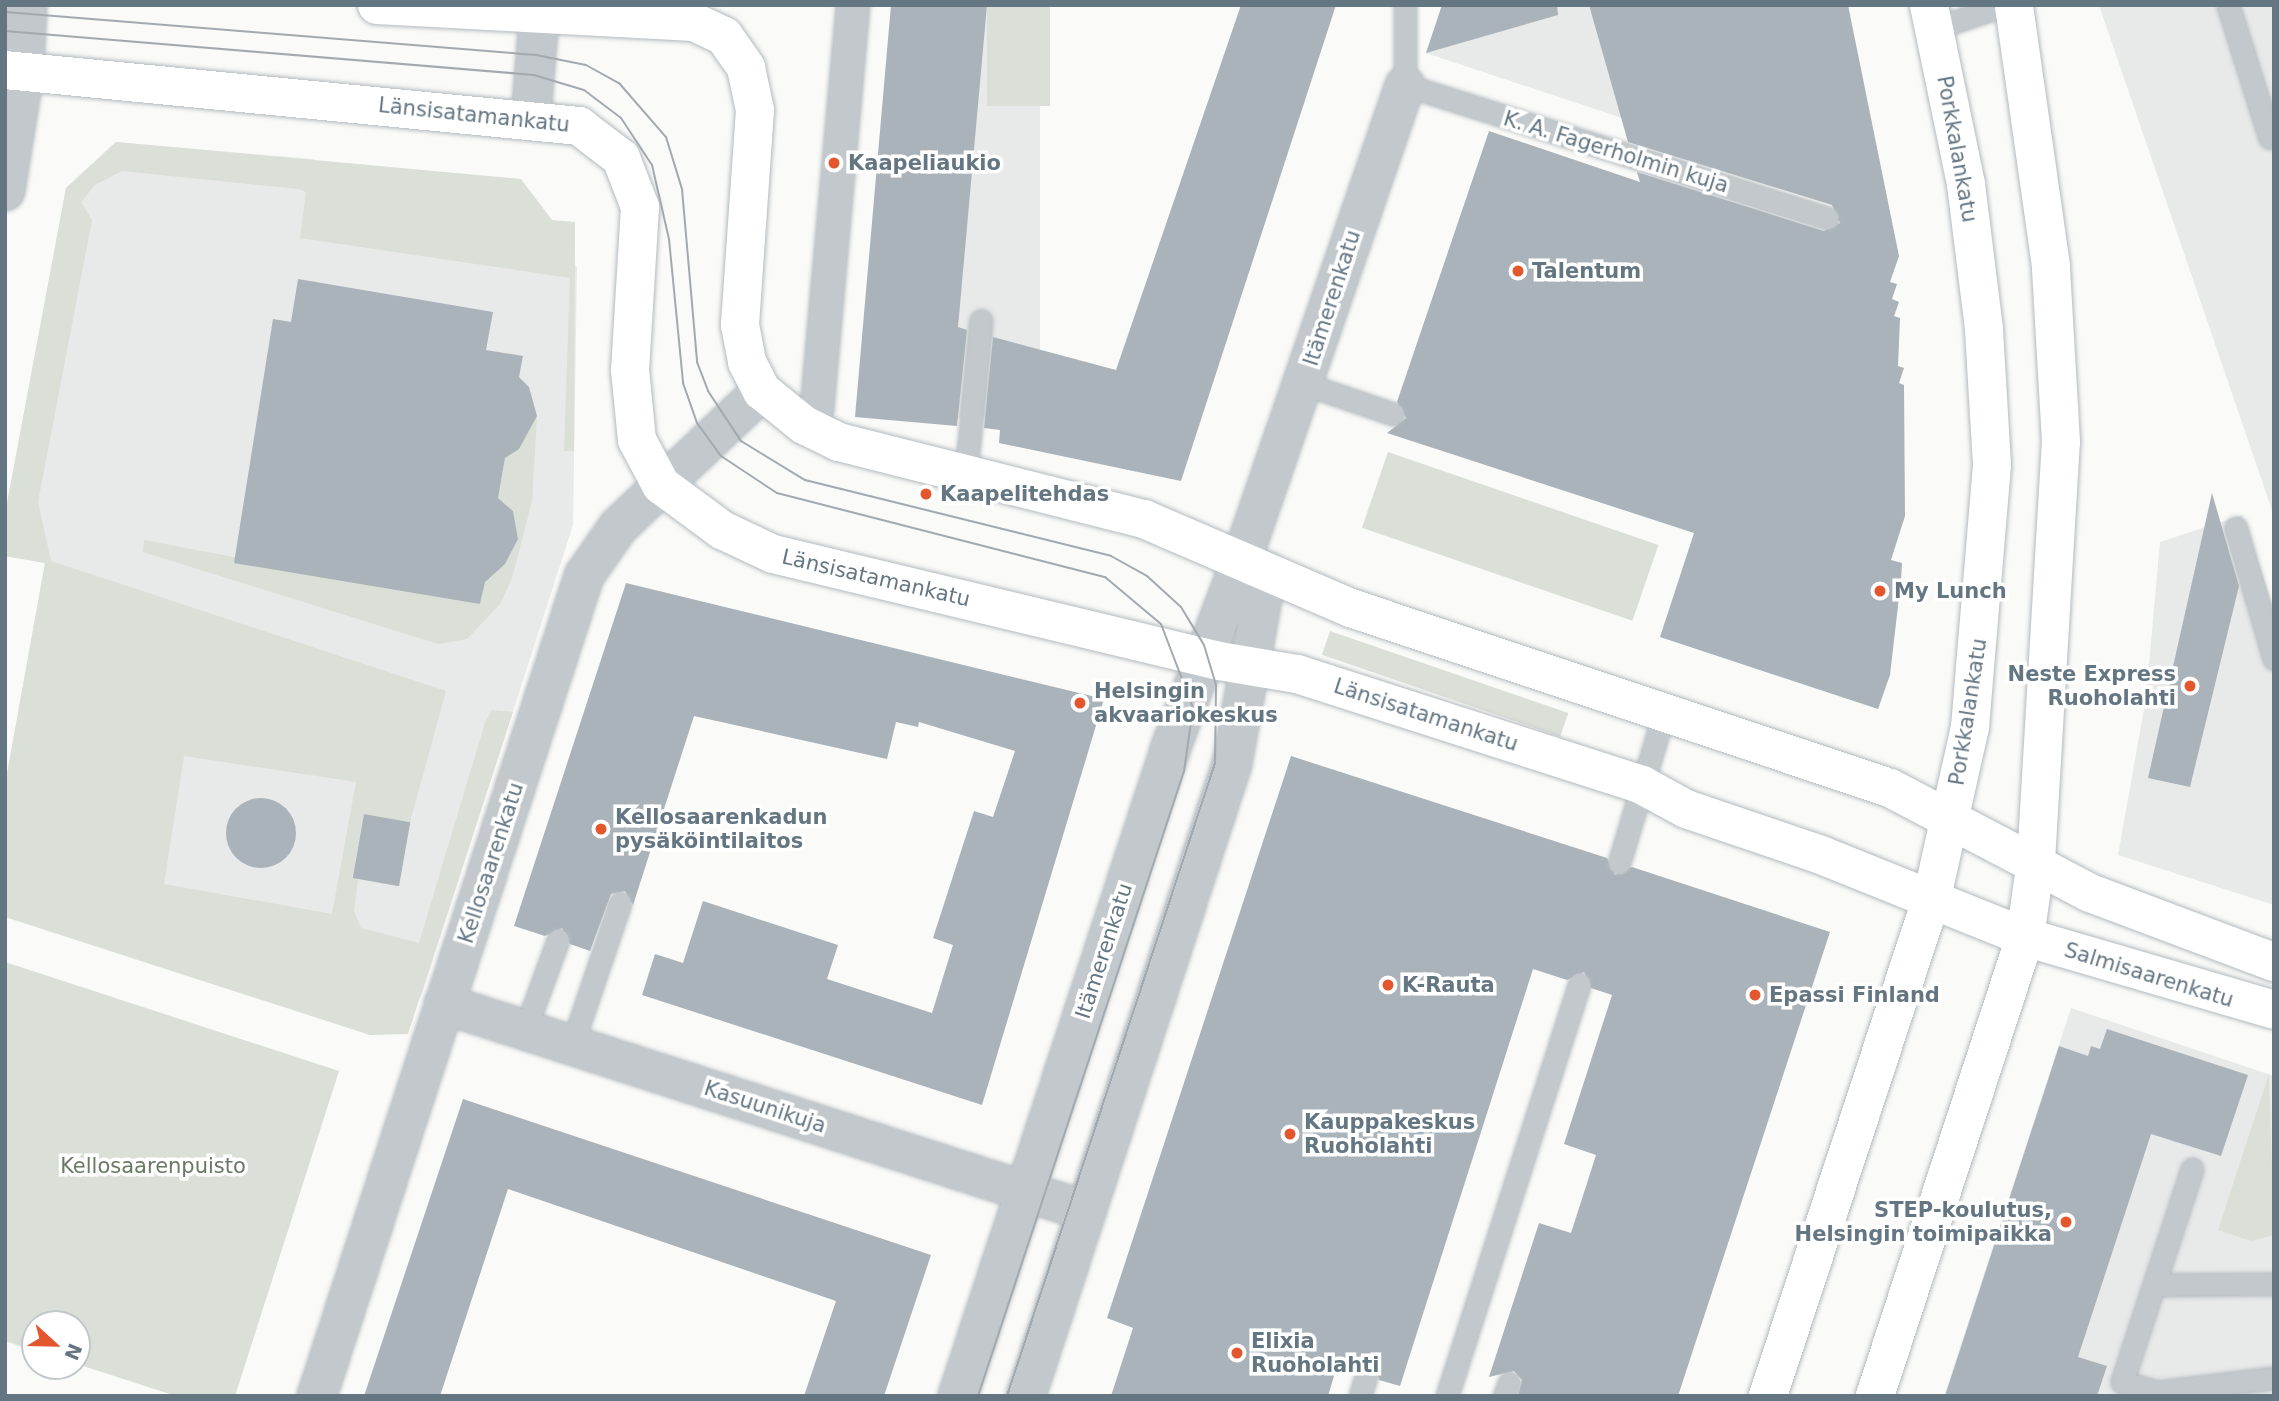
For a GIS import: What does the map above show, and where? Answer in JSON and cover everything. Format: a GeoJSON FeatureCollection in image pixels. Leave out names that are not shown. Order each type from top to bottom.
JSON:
{"type":"FeatureCollection","features":[{"type":"Feature","properties":{"kind":"main road"},"geometry":{"type":"LineString","coordinates":[[377,5],[540,9],[694,22],[724,36],[741,59],[755,110],[740,325],[747,362],[762,391],[804,425],[839,442],[1144,519],[1351,608],[1663,716],[1889,788],[2036,861],[2090,893],[2274,962]]}},
{"type":"Feature","properties":{"kind":"main road"},"geometry":{"type":"LineString","coordinates":[[1875,1396],[2025,937],[2036,861],[2061,442],[2051,266],[2014,5]]}},
{"type":"Feature","properties":{"kind":"main road","name":"Porkkalankatu"},"geometry":{"type":"LineString","coordinates":[[1768,1396],[1932,897],[1970,727],[1992,465],[1980,290],[1932,17]]}},
{"type":"Feature","properties":{"kind":"main road","name":"Länsisatamankatu"},"geometry":{"type":"LineString","coordinates":[[15,71],[531,117],[595,134],[621,158],[637,190],[641,231],[633,417],[647,465],[661,485],[722,530],[773,554],[1203,657],[1297,674],[1642,785],[1686,809],[1932,897],[2025,937]]}},
{"type":"Feature","properties":{"kind":"main road","name":"Salmisaarenkatu"},"geometry":{"type":"LineString","coordinates":[[2025,937],[2274,1010]]}},
{"type":"Feature","properties":{"kind":"street"},"geometry":{"type":"LineString","coordinates":[[5,191],[15,71],[27,5]]}},
{"type":"Feature","properties":{"kind":"street"},"geometry":{"type":"LineString","coordinates":[[817,409],[853,5]]}},
{"type":"Feature","properties":{"kind":"street"},"geometry":{"type":"LineString","coordinates":[[531,117],[540,9]]}},
{"type":"Feature","properties":{"kind":"street","name":"Itämerenkatu"},"geometry":{"type":"LineString","coordinates":[[1027,1396],[1226,786],[1252,667],[1255,565],[1262,512],[1405,85]]}},
{"type":"Feature","properties":{"kind":"street","name":"Kellosaarenkatu"},"geometry":{"type":"LineString","coordinates":[[317,1396],[444,1004],[534,689],[596,551],[661,485],[762,391]]}},
{"type":"Feature","properties":{"kind":"street","name":"Itämerenkatu"},"geometry":{"type":"LineString","coordinates":[[958,1396],[1203,657],[1255,565]]}},
{"type":"Feature","properties":{"kind":"street","name":"Kasuunikuja"},"geometry":{"type":"LineString","coordinates":[[444,1004],[1025,1191],[1080,1229]]}},
{"type":"Feature","properties":{"kind":"lane"},"geometry":{"type":"LineString","coordinates":[[1405,5],[1405,85]]}},
{"type":"Feature","properties":{"kind":"lane"},"geometry":{"type":"LineString","coordinates":[[1932,17],[2006,5]]}},
{"type":"Feature","properties":{"kind":"lane"},"geometry":{"type":"LineString","coordinates":[[2228,5],[2270,138]]}},
{"type":"Feature","properties":{"kind":"lane","name":"K. A. Fagerholmin kuja"},"geometry":{"type":"LineString","coordinates":[[1405,85],[1828,218]]}},
{"type":"Feature","properties":{"kind":"lane"},"geometry":{"type":"LineString","coordinates":[[966,473],[981,321]]}},
{"type":"Feature","properties":{"kind":"lane"},"geometry":{"type":"LineString","coordinates":[[1305,384],[1393,414]]}},
{"type":"Feature","properties":{"kind":"lane"},"geometry":{"type":"LineString","coordinates":[[2236,528],[2274,659]]}},
{"type":"Feature","properties":{"kind":"lane"},"geometry":{"type":"LineString","coordinates":[[1619,863],[1663,716]]}},
{"type":"Feature","properties":{"kind":"lane"},"geometry":{"type":"LineString","coordinates":[[572,1045],[620,902]]}},
{"type":"Feature","properties":{"kind":"lane"},"geometry":{"type":"LineString","coordinates":[[525,1030],[558,940]]}},
{"type":"Feature","properties":{"kind":"lane"},"geometry":{"type":"LineString","coordinates":[[1447,1396],[1578,984]]}},
{"type":"Feature","properties":{"kind":"lane"},"geometry":{"type":"LineString","coordinates":[[2192,1169],[2122,1382],[2158,1392],[2274,1378]]}},
{"type":"Feature","properties":{"kind":"lane"},"geometry":{"type":"LineString","coordinates":[[2155,1285],[2274,1284]]}},
{"type":"Feature","properties":{"kind":"shaded area"},"geometry":{"type":"Polygon","coordinates":[[[891,5],[1040,5],[1040,419],[891,419],[891,5]]]}},
{"type":"Feature","properties":{"kind":"shaded area"},"geometry":{"type":"Polygon","coordinates":[[[1442,5],[1848,5],[1622,118],[1426,53],[1442,5]]]}},
{"type":"Feature","properties":{"kind":"shaded area"},"geometry":{"type":"Polygon","coordinates":[[[2099,5],[2274,5],[2274,516],[2113,46],[2099,5]]]}},
{"type":"Feature","properties":{"kind":"shaded area"},"geometry":{"type":"Polygon","coordinates":[[[116,142],[312,159],[544,236],[577,267],[573,525],[421,997],[5,917],[5,785],[45,563],[5,556],[5,514],[66,188],[116,142]]]}},
{"type":"Feature","properties":{"kind":"shaded area"},"geometry":{"type":"Polygon","coordinates":[[[2242,515],[2274,608],[2274,905],[2118,855],[2146,698],[2160,542],[2242,515]]]}},
{"type":"Feature","properties":{"kind":"shaded area"},"geometry":{"type":"Polygon","coordinates":[[[2071,1008],[2274,1076],[2274,1396],[1944,1396],[2071,1008]]]}},
{"type":"Feature","properties":{"kind":"green space"},"geometry":{"type":"Polygon","coordinates":[[[987,5],[1050,5],[1050,106],[987,106],[987,5]]]}},
{"type":"Feature","properties":{"kind":"green space"},"geometry":{"type":"Polygon","coordinates":[[[116,142],[521,179],[552,220],[575,222],[574,451],[564,451],[570,278],[300,238],[306,192],[299,189],[122,171],[95,185],[81,202],[92,220],[38,502],[51,561],[446,691],[410,822],[364,814],[352,878],[358,879],[354,911],[361,928],[419,943],[485,723],[492,710],[513,712],[408,1034],[370,1035],[5,917],[5,785],[45,563],[5,556],[5,514],[66,188],[116,142]],[[184,756],[164,884],[332,914],[356,782],[184,756]]]}},
{"type":"Feature","properties":{"kind":"green space"},"geometry":{"type":"Polygon","coordinates":[[[537,416],[532,501],[512,578],[500,604],[467,639],[438,644],[143,552],[144,540],[480,604],[485,578],[505,564],[518,539],[513,511],[498,498],[505,458],[519,448],[537,416]]]}},
{"type":"Feature","properties":{"kind":"green space"},"geometry":{"type":"Polygon","coordinates":[[[1388,452],[1658,545],[1632,621],[1362,528],[1388,452]]]}},
{"type":"Feature","properties":{"kind":"green space"},"geometry":{"type":"Polygon","coordinates":[[[1330,631],[1568,713],[1560,737],[1322,655],[1330,631]]]}},
{"type":"Feature","properties":{"kind":"green space","name":"Kellosaarenpuisto"},"geometry":{"type":"Polygon","coordinates":[[[5,962],[339,1071],[235,1396],[176,1396],[91,1369],[91,1310],[21,1310],[21,1346],[5,1341],[5,962]]]}},
{"type":"Feature","properties":{"kind":"green space"},"geometry":{"type":"Polygon","coordinates":[[[2269,1074],[2274,1235],[2251,1241],[2218,1230],[2269,1074]]]}},
{"type":"Feature","properties":{"kind":"building"},"geometry":{"type":"Polygon","coordinates":[[[891,5],[987,5],[958,327],[967,330],[957,426],[855,417],[891,5]]]}},
{"type":"Feature","properties":{"kind":"building"},"geometry":{"type":"Polygon","coordinates":[[[1241,5],[1336,5],[1181,481],[999,443],[1000,430],[984,428],[993,337],[1116,370],[1241,5]]]}},
{"type":"Feature","properties":{"kind":"building"},"geometry":{"type":"Polygon","coordinates":[[[1442,5],[1557,5],[1558,15],[1426,53],[1442,5]]]}},
{"type":"Feature","properties":{"kind":"building"},"geometry":{"type":"Polygon","coordinates":[[[1589,5],[1848,5],[1899,256],[1890,282],[1897,284],[1892,299],[1899,302],[1894,316],[1900,318],[1898,366],[1904,368],[1899,383],[1904,385],[1905,516],[1891,560],[1902,563],[1901,580],[1890,675],[1878,709],[1660,637],[1694,533],[1387,433],[1406,418],[1397,402],[1489,131],[1640,182],[1637,172],[1824,231],[1840,223],[1832,205],[1628,142],[1589,5]]]}},
{"type":"Feature","properties":{"kind":"building"},"geometry":{"type":"Polygon","coordinates":[[[298,279],[493,312],[486,350],[523,356],[519,377],[529,387],[537,416],[519,449],[505,458],[498,498],[513,511],[518,539],[505,564],[485,582],[480,604],[234,563],[273,319],[291,322],[298,279]]]}},
{"type":"Feature","properties":{"kind":"building","name":"Neste Express Ruoholahti"},"geometry":{"type":"Polygon","coordinates":[[[2212,493],[2239,586],[2190,787],[2148,778],[2212,493]]]}},
{"type":"Feature","properties":{"kind":"building"},"geometry":{"type":"Polygon","coordinates":[[[626,583],[1104,699],[982,1105],[642,995],[655,954],[683,963],[703,901],[838,945],[827,979],[932,1013],[953,945],[933,938],[974,811],[993,817],[1015,751],[919,722],[918,727],[896,722],[887,759],[694,716],[633,905],[625,891],[611,894],[590,951],[570,944],[562,928],[545,936],[514,926],[626,583]]]}},
{"type":"Feature","properties":{"kind":"building"},"geometry":{"type":"Polygon","coordinates":[[[1291,756],[1607,858],[1615,875],[1632,867],[1830,932],[1678,1396],[1518,1396],[1522,1380],[1514,1371],[1489,1377],[1539,1223],[1571,1233],[1596,1155],[1564,1144],[1612,995],[1591,988],[1584,972],[1567,980],[1533,969],[1400,1386],[1379,1380],[1376,1368],[1364,1363],[1354,1372],[1337,1366],[1328,1396],[1111,1396],[1133,1328],[1107,1318],[1291,756]]]}},
{"type":"Feature","properties":{"kind":"building"},"geometry":{"type":"Polygon","coordinates":[[[254,798],[268,798],[281,803],[291,813],[296,833],[291,853],[281,863],[268,868],[254,868],[241,863],[231,853],[226,840],[226,826],[231,813],[241,803],[254,798]]]}},
{"type":"Feature","properties":{"kind":"building"},"geometry":{"type":"Polygon","coordinates":[[[364,814],[410,822],[399,886],[353,878],[364,814]]]}},
{"type":"Feature","properties":{"kind":"building"},"geometry":{"type":"Polygon","coordinates":[[[2107,1029],[2248,1075],[2221,1156],[2151,1134],[2078,1357],[2107,1366],[2097,1396],[1945,1396],[2059,1046],[2088,1056],[2091,1046],[2100,1049],[2107,1029]]]}},
{"type":"Feature","properties":{"kind":"building"},"geometry":{"type":"Polygon","coordinates":[[[463,1099],[931,1255],[884,1396],[804,1396],[836,1301],[508,1189],[440,1396],[364,1396],[463,1099]]]}},
{"type":"Feature","properties":{"kind":"tram line"},"geometry":{"type":"LineString","coordinates":[[5,12],[536,55],[586,65],[619,83],[666,137],[682,189],[697,362],[708,391],[741,441],[805,480],[1111,556],[1147,576],[1181,607],[1204,645],[1216,685],[1215,763],[1007,1396]]}},
{"type":"Feature","properties":{"kind":"tram line"},"geometry":{"type":"LineString","coordinates":[[5,31],[534,75],[584,90],[621,118],[652,165],[669,239],[683,383],[697,423],[721,456],[777,493],[1105,577],[1161,624],[1193,708],[1184,771],[978,1396]]}},
{"type":"Feature","properties":{"kind":"place","name":"Kaapeliaukio"},"geometry":{"type":"Point","coordinates":[834,163]}},
{"type":"Feature","properties":{"kind":"place","name":"Talentum"},"geometry":{"type":"Point","coordinates":[1518,271]}},
{"type":"Feature","properties":{"kind":"place","name":"Kaapelitehdas"},"geometry":{"type":"Point","coordinates":[926,494]}},
{"type":"Feature","properties":{"kind":"place","name":"My Lunch"},"geometry":{"type":"Point","coordinates":[1880,591]}},
{"type":"Feature","properties":{"kind":"place","name":"Neste Express Ruoholahti"},"geometry":{"type":"Point","coordinates":[2190,686]}},
{"type":"Feature","properties":{"kind":"place","name":"Helsingin akvaariokeskus"},"geometry":{"type":"Point","coordinates":[1080,703]}},
{"type":"Feature","properties":{"kind":"place","name":"Kellosaarenkadun pysäköintilaitos"},"geometry":{"type":"Point","coordinates":[601,829]}},
{"type":"Feature","properties":{"kind":"place","name":"K-Rauta"},"geometry":{"type":"Point","coordinates":[1388,985]}},
{"type":"Feature","properties":{"kind":"place","name":"Epassi Finland"},"geometry":{"type":"Point","coordinates":[1755,995]}},
{"type":"Feature","properties":{"kind":"place","name":"Kauppakeskus Ruoholahti"},"geometry":{"type":"Point","coordinates":[1290,1134]}},
{"type":"Feature","properties":{"kind":"place","name":"STEP-koulutus, Helsingin toimipaikka"},"geometry":{"type":"Point","coordinates":[2066,1222]}},
{"type":"Feature","properties":{"kind":"place","name":"Elixia Ruoholahti"},"geometry":{"type":"Point","coordinates":[1237,1353]}}]}
